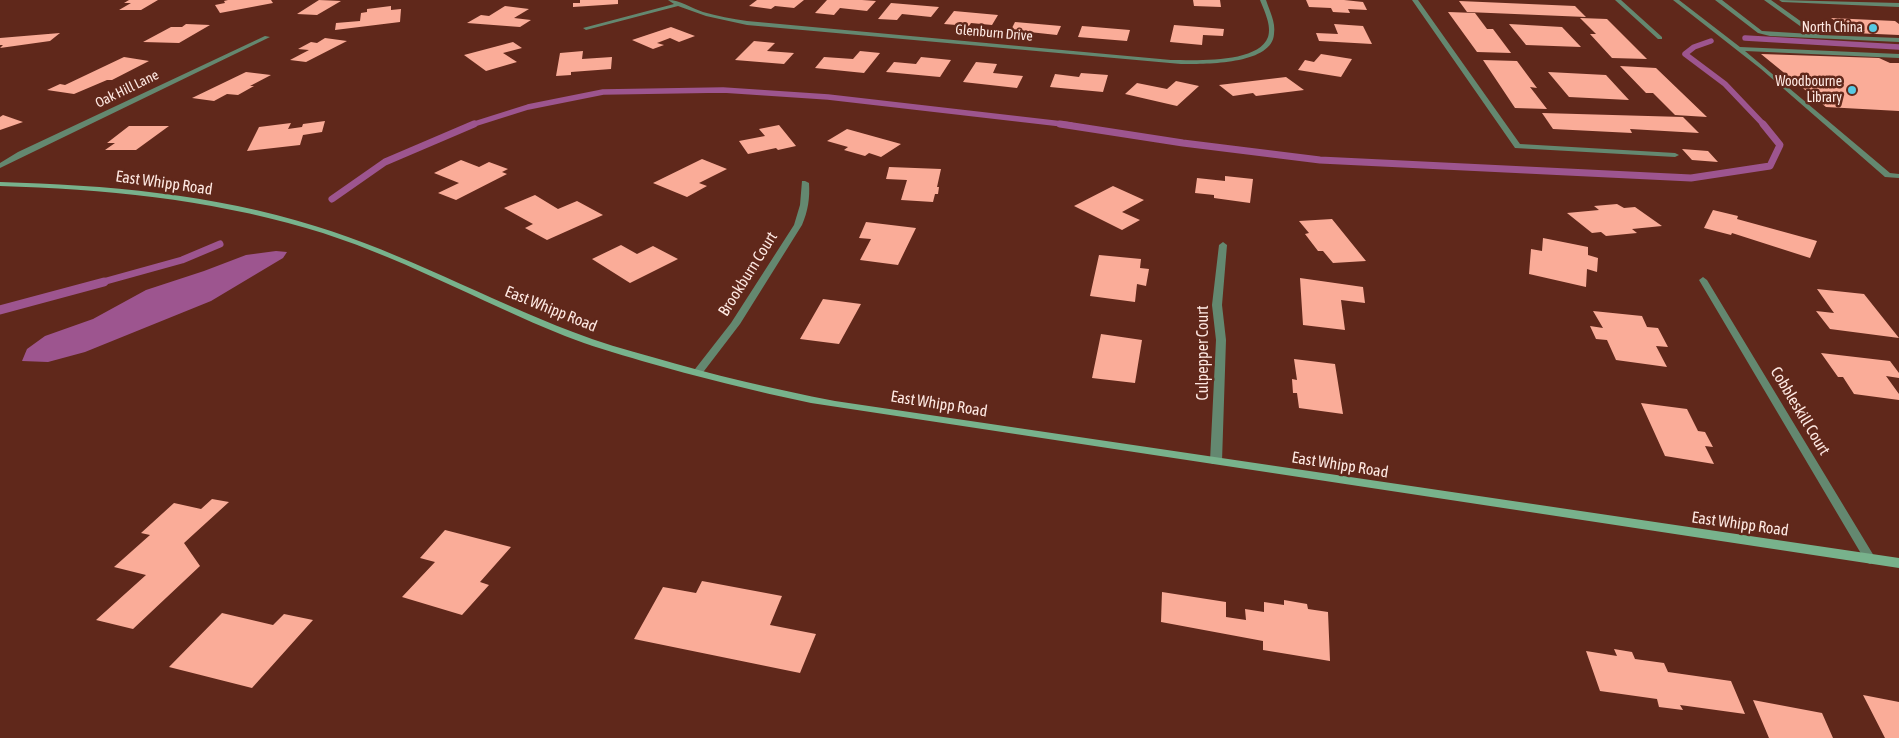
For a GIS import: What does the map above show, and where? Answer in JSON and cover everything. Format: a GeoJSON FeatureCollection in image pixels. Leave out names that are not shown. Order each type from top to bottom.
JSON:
{"type":"FeatureCollection","features":[{"type":"Feature","properties":{"kind":"main road","name":"East Whipp Road"},"geometry":{"type":"LineString","coordinates":[[0,184],[110,190],[161,196],[259,213],[310,226],[356,242],[424,270],[559,330],[619,351],[778,394],[1899,563]]}},
{"type":"Feature","properties":{"kind":"street","name":"Glenburn Drive"},"geometry":{"type":"LineString","coordinates":[[671,0],[708,15],[747,23],[1196,62],[1239,58],[1266,46],[1271,40],[1272,34],[1263,0]]}},
{"type":"Feature","properties":{"kind":"street"},"geometry":{"type":"LineString","coordinates":[[1415,0],[1518,146],[1676,155]]}},
{"type":"Feature","properties":{"kind":"street"},"geometry":{"type":"LineString","coordinates":[[1618,0],[1660,38]]}},
{"type":"Feature","properties":{"kind":"street"},"geometry":{"type":"LineString","coordinates":[[1676,0],[1763,68],[1888,175],[1899,176]]}},
{"type":"Feature","properties":{"kind":"street"},"geometry":{"type":"LineString","coordinates":[[1718,0],[1760,32],[1819,37],[1899,40]]}},
{"type":"Feature","properties":{"kind":"street"},"geometry":{"type":"LineString","coordinates":[[1767,0],[1819,37]]}},
{"type":"Feature","properties":{"kind":"street"},"geometry":{"type":"LineString","coordinates":[[1782,0],[1899,5]]}},
{"type":"Feature","properties":{"kind":"street"},"geometry":{"type":"LineString","coordinates":[[586,28],[679,4]]}},
{"type":"Feature","properties":{"kind":"street"},"geometry":{"type":"LineString","coordinates":[[1891,4],[1899,9]]}},
{"type":"Feature","properties":{"kind":"street","name":"Oak Hill Lane"},"geometry":{"type":"LineString","coordinates":[[0,166],[21,154],[267,37]]}},
{"type":"Feature","properties":{"kind":"street"},"geometry":{"type":"LineString","coordinates":[[1739,49],[1899,56]]}},
{"type":"Feature","properties":{"kind":"street","name":"Brookburn Court"},"geometry":{"type":"LineString","coordinates":[[697,373],[735,324],[798,225],[804,209],[805,183]]}},
{"type":"Feature","properties":{"kind":"street","name":"Culpepper Court"},"geometry":{"type":"LineString","coordinates":[[1216,461],[1221,340],[1217,305],[1223,245]]}},
{"type":"Feature","properties":{"kind":"street","name":"Cobbleskill Court"},"geometry":{"type":"LineString","coordinates":[[1703,280],[1870,559]]}},
{"type":"Feature","properties":{"kind":"shaded area"},"geometry":{"type":"Polygon","coordinates":[[[276,251],[287,252],[283,258],[211,301],[85,352],[48,362],[22,361],[27,349],[45,336],[93,319],[146,290],[246,255],[276,251]]]}},
{"type":"Feature","properties":{"kind":"building"},"geometry":{"type":"Polygon","coordinates":[[[129,0],[158,0],[141,10],[119,10],[131,3],[124,3],[129,0]]]}},
{"type":"Feature","properties":{"kind":"building"},"geometry":{"type":"Polygon","coordinates":[[[228,0],[271,0],[273,3],[220,13],[215,5],[225,3],[224,1],[228,0]]]}},
{"type":"Feature","properties":{"kind":"building"},"geometry":{"type":"Polygon","coordinates":[[[319,0],[341,1],[317,15],[297,14],[319,0]]]}},
{"type":"Feature","properties":{"kind":"building"},"geometry":{"type":"Polygon","coordinates":[[[580,0],[618,0],[618,4],[573,7],[573,3],[580,3],[580,0]]]}},
{"type":"Feature","properties":{"kind":"building"},"geometry":{"type":"Polygon","coordinates":[[[757,0],[804,0],[794,8],[775,6],[771,9],[749,6],[757,0]]]}},
{"type":"Feature","properties":{"kind":"building"},"geometry":{"type":"Polygon","coordinates":[[[827,0],[876,1],[867,11],[840,8],[834,15],[815,13],[827,0]]]}},
{"type":"Feature","properties":{"kind":"building"},"geometry":{"type":"Polygon","coordinates":[[[1193,0],[1220,0],[1221,7],[1194,6],[1193,0]]]}},
{"type":"Feature","properties":{"kind":"building"},"geometry":{"type":"Polygon","coordinates":[[[1306,0],[1363,2],[1367,10],[1348,9],[1350,13],[1333,12],[1331,8],[1309,7],[1306,0]]]}},
{"type":"Feature","properties":{"kind":"building"},"geometry":{"type":"Polygon","coordinates":[[[1459,1],[1575,6],[1586,17],[1467,12],[1459,1]]]}},
{"type":"Feature","properties":{"kind":"building"},"geometry":{"type":"Polygon","coordinates":[[[891,3],[939,7],[931,17],[902,14],[897,20],[878,19],[891,3]]]}},
{"type":"Feature","properties":{"kind":"building"},"geometry":{"type":"Polygon","coordinates":[[[391,6],[391,10],[401,9],[400,22],[335,30],[336,23],[360,21],[361,13],[367,12],[367,9],[391,6]]]}},
{"type":"Feature","properties":{"kind":"building"},"geometry":{"type":"Polygon","coordinates":[[[505,6],[529,9],[514,18],[531,20],[520,27],[467,23],[481,15],[489,16],[505,6]]]}},
{"type":"Feature","properties":{"kind":"building"},"geometry":{"type":"Polygon","coordinates":[[[954,11],[998,15],[992,25],[971,23],[969,26],[944,24],[954,11]]]}},
{"type":"Feature","properties":{"kind":"building"},"geometry":{"type":"Polygon","coordinates":[[[1448,12],[1475,13],[1487,29],[1493,29],[1511,53],[1477,52],[1448,12]]]}},
{"type":"Feature","properties":{"kind":"building"},"geometry":{"type":"Polygon","coordinates":[[[1580,18],[1607,19],[1647,59],[1612,58],[1590,34],[1596,34],[1580,18]]]}},
{"type":"Feature","properties":{"kind":"building","name":"North China"},"geometry":{"type":"Polygon","coordinates":[[[1831,18],[1895,21],[1899,24],[1899,35],[1854,33],[1831,18]]]}},
{"type":"Feature","properties":{"kind":"building"},"geometry":{"type":"Polygon","coordinates":[[[1015,22],[1061,26],[1057,35],[1011,30],[1015,22]]]}},
{"type":"Feature","properties":{"kind":"building"},"geometry":{"type":"Polygon","coordinates":[[[186,24],[210,25],[179,43],[143,42],[171,27],[182,27],[186,24]]]}},
{"type":"Feature","properties":{"kind":"building"},"geometry":{"type":"Polygon","coordinates":[[[1334,24],[1363,26],[1372,44],[1319,41],[1316,33],[1338,34],[1334,24]]]}},
{"type":"Feature","properties":{"kind":"building"},"geometry":{"type":"Polygon","coordinates":[[[1509,24],[1562,27],[1581,47],[1526,45],[1509,24]]]}},
{"type":"Feature","properties":{"kind":"building"},"geometry":{"type":"Polygon","coordinates":[[[1174,25],[1224,29],[1223,36],[1203,35],[1202,45],[1170,42],[1174,25]]]}},
{"type":"Feature","properties":{"kind":"building"},"geometry":{"type":"Polygon","coordinates":[[[1082,26],[1130,30],[1127,41],[1078,37],[1082,26]]]}},
{"type":"Feature","properties":{"kind":"building"},"geometry":{"type":"Polygon","coordinates":[[[671,27],[695,36],[679,42],[670,38],[657,43],[664,45],[653,49],[632,40],[671,27]]]}},
{"type":"Feature","properties":{"kind":"building"},"geometry":{"type":"Polygon","coordinates":[[[60,33],[50,41],[0,48],[3,45],[0,45],[0,38],[60,33]]]}},
{"type":"Feature","properties":{"kind":"building"},"geometry":{"type":"Polygon","coordinates":[[[325,38],[347,41],[306,62],[290,60],[309,50],[298,49],[311,42],[317,43],[325,38]]]}},
{"type":"Feature","properties":{"kind":"building"},"geometry":{"type":"Polygon","coordinates":[[[754,41],[775,43],[767,51],[794,53],[784,64],[735,60],[754,41]]]}},
{"type":"Feature","properties":{"kind":"building"},"geometry":{"type":"Polygon","coordinates":[[[513,42],[522,48],[503,53],[517,62],[486,71],[464,55],[513,42]]]}},
{"type":"Feature","properties":{"kind":"building"},"geometry":{"type":"Polygon","coordinates":[[[583,51],[582,59],[612,57],[611,69],[571,72],[571,75],[556,76],[560,53],[583,51]]]}},
{"type":"Feature","properties":{"kind":"building"},"geometry":{"type":"Polygon","coordinates":[[[860,51],[880,53],[864,73],[815,68],[824,57],[853,59],[860,51]]]}},
{"type":"Feature","properties":{"kind":"building"},"geometry":{"type":"Polygon","coordinates":[[[1321,54],[1352,59],[1341,77],[1298,70],[1305,60],[1314,62],[1321,54]]]}},
{"type":"Feature","properties":{"kind":"building","name":"Woodbourne Library"},"geometry":{"type":"Polygon","coordinates":[[[1761,54],[1879,58],[1890,63],[1899,63],[1899,111],[1826,107],[1761,54]]]}},
{"type":"Feature","properties":{"kind":"building"},"geometry":{"type":"Polygon","coordinates":[[[124,57],[149,61],[112,80],[107,80],[74,94],[47,90],[60,84],[65,85],[124,57]]]}},
{"type":"Feature","properties":{"kind":"building"},"geometry":{"type":"Polygon","coordinates":[[[921,57],[951,60],[940,77],[886,72],[894,62],[916,64],[921,57]]]}},
{"type":"Feature","properties":{"kind":"building"},"geometry":{"type":"Polygon","coordinates":[[[1483,60],[1517,61],[1537,88],[1530,87],[1547,109],[1515,108],[1483,60]]]}},
{"type":"Feature","properties":{"kind":"building"},"geometry":{"type":"Polygon","coordinates":[[[976,62],[997,64],[993,73],[1023,76],[1017,88],[963,82],[976,62]]]}},
{"type":"Feature","properties":{"kind":"building"},"geometry":{"type":"Polygon","coordinates":[[[1620,66],[1656,68],[1707,117],[1675,115],[1653,93],[1646,93],[1620,66]]]}},
{"type":"Feature","properties":{"kind":"building"},"geometry":{"type":"Polygon","coordinates":[[[246,72],[271,75],[238,95],[227,94],[214,101],[192,98],[246,72]]]}},
{"type":"Feature","properties":{"kind":"building"},"geometry":{"type":"Polygon","coordinates":[[[1548,72],[1606,75],[1629,100],[1569,97],[1548,72]]]}},
{"type":"Feature","properties":{"kind":"building"},"geometry":{"type":"Polygon","coordinates":[[[1081,73],[1108,75],[1103,92],[1050,87],[1055,74],[1079,77],[1081,73]]]}},
{"type":"Feature","properties":{"kind":"building"},"geometry":{"type":"Polygon","coordinates":[[[1286,77],[1304,90],[1256,96],[1253,93],[1233,96],[1219,85],[1286,77]]]}},
{"type":"Feature","properties":{"kind":"building"},"geometry":{"type":"Polygon","coordinates":[[[1176,81],[1199,86],[1177,106],[1125,94],[1137,83],[1167,89],[1176,81]]]}},
{"type":"Feature","properties":{"kind":"building"},"geometry":{"type":"Polygon","coordinates":[[[1542,113],[1683,117],[1699,133],[1630,129],[1632,133],[1553,129],[1542,113]]]}},
{"type":"Feature","properties":{"kind":"building"},"geometry":{"type":"Polygon","coordinates":[[[3,115],[23,122],[0,130],[0,117],[3,115]]]}},
{"type":"Feature","properties":{"kind":"building"},"geometry":{"type":"Polygon","coordinates":[[[325,121],[322,132],[303,135],[300,145],[247,151],[259,127],[291,123],[288,129],[302,127],[303,124],[325,121]]]}},
{"type":"Feature","properties":{"kind":"building"},"geometry":{"type":"Polygon","coordinates":[[[779,125],[796,146],[748,154],[739,141],[765,136],[759,129],[779,125]]]}},
{"type":"Feature","properties":{"kind":"building"},"geometry":{"type":"Polygon","coordinates":[[[129,126],[169,126],[136,150],[105,150],[115,143],[107,143],[129,126]]]}},
{"type":"Feature","properties":{"kind":"building"},"geometry":{"type":"Polygon","coordinates":[[[847,129],[901,144],[881,157],[869,153],[865,156],[844,150],[848,147],[827,141],[847,129]]]}},
{"type":"Feature","properties":{"kind":"building"},"geometry":{"type":"Polygon","coordinates":[[[1682,149],[1708,151],[1718,162],[1692,160],[1682,149]]]}},
{"type":"Feature","properties":{"kind":"building"},"geometry":{"type":"Polygon","coordinates":[[[702,159],[727,169],[699,183],[707,186],[687,197],[653,183],[702,159]]]}},
{"type":"Feature","properties":{"kind":"building"},"geometry":{"type":"Polygon","coordinates":[[[461,160],[479,167],[489,162],[508,169],[502,172],[507,174],[456,200],[438,193],[459,183],[434,173],[461,160]]]}},
{"type":"Feature","properties":{"kind":"building"},"geometry":{"type":"Polygon","coordinates":[[[889,167],[941,169],[937,187],[939,187],[938,194],[935,194],[933,202],[901,200],[907,180],[886,179],[889,167]]]}},
{"type":"Feature","properties":{"kind":"building"},"geometry":{"type":"Polygon","coordinates":[[[1225,176],[1253,179],[1250,203],[1214,198],[1214,195],[1195,193],[1197,178],[1225,181],[1225,176]]]}},
{"type":"Feature","properties":{"kind":"building"},"geometry":{"type":"Polygon","coordinates":[[[1113,186],[1144,200],[1122,212],[1140,220],[1122,230],[1074,206],[1113,186]]]}},
{"type":"Feature","properties":{"kind":"building"},"geometry":{"type":"Polygon","coordinates":[[[535,195],[558,209],[577,201],[603,215],[547,240],[525,228],[533,224],[504,208],[535,195]]]}},
{"type":"Feature","properties":{"kind":"building"},"geometry":{"type":"Polygon","coordinates":[[[1617,204],[1624,208],[1635,207],[1662,226],[1632,229],[1637,233],[1606,236],[1601,232],[1592,233],[1567,213],[1599,210],[1594,206],[1617,204]]]}},
{"type":"Feature","properties":{"kind":"building"},"geometry":{"type":"Polygon","coordinates":[[[1713,210],[1738,216],[1737,219],[1817,241],[1810,258],[1732,233],[1731,235],[1704,228],[1713,210]]]}},
{"type":"Feature","properties":{"kind":"building"},"geometry":{"type":"Polygon","coordinates":[[[1332,219],[1366,261],[1333,263],[1323,251],[1318,251],[1305,234],[1309,233],[1299,221],[1332,219]]]}},
{"type":"Feature","properties":{"kind":"building"},"geometry":{"type":"Polygon","coordinates":[[[866,222],[916,228],[898,265],[860,260],[871,239],[859,238],[866,222]]]}},
{"type":"Feature","properties":{"kind":"building"},"geometry":{"type":"Polygon","coordinates":[[[1543,238],[1588,247],[1588,255],[1598,258],[1597,272],[1587,269],[1586,287],[1529,274],[1531,249],[1542,251],[1543,238]]]}},
{"type":"Feature","properties":{"kind":"building"},"geometry":{"type":"Polygon","coordinates":[[[621,245],[637,254],[653,246],[678,259],[630,283],[592,259],[621,245]]]}},
{"type":"Feature","properties":{"kind":"building"},"geometry":{"type":"Polygon","coordinates":[[[1099,255],[1141,259],[1140,268],[1149,269],[1146,286],[1137,284],[1135,302],[1090,296],[1099,255]]]}},
{"type":"Feature","properties":{"kind":"building"},"geometry":{"type":"Polygon","coordinates":[[[1300,278],[1363,287],[1365,303],[1341,300],[1345,330],[1303,325],[1300,278]]]}},
{"type":"Feature","properties":{"kind":"building"},"geometry":{"type":"Polygon","coordinates":[[[1817,289],[1864,294],[1899,338],[1830,329],[1816,311],[1834,313],[1817,289]]]}},
{"type":"Feature","properties":{"kind":"building"},"geometry":{"type":"Polygon","coordinates":[[[823,299],[861,304],[839,344],[800,339],[823,299]]]}},
{"type":"Feature","properties":{"kind":"building"},"geometry":{"type":"Polygon","coordinates":[[[1593,311],[1642,316],[1647,327],[1658,328],[1668,347],[1656,346],[1667,367],[1616,360],[1607,340],[1596,339],[1590,326],[1603,328],[1593,311]]]}},
{"type":"Feature","properties":{"kind":"building"},"geometry":{"type":"Polygon","coordinates":[[[1101,334],[1142,340],[1135,383],[1092,378],[1101,334]]]}},
{"type":"Feature","properties":{"kind":"building"},"geometry":{"type":"Polygon","coordinates":[[[1821,353],[1890,361],[1899,373],[1899,378],[1886,376],[1899,394],[1899,400],[1854,394],[1843,377],[1838,377],[1821,353]]]}},
{"type":"Feature","properties":{"kind":"building"},"geometry":{"type":"Polygon","coordinates":[[[1294,359],[1335,364],[1343,414],[1299,408],[1297,393],[1293,393],[1292,379],[1297,380],[1294,359]]]}},
{"type":"Feature","properties":{"kind":"building"},"geometry":{"type":"Polygon","coordinates":[[[1641,403],[1687,409],[1698,431],[1705,432],[1713,447],[1705,446],[1714,464],[1665,456],[1641,403]]]}},
{"type":"Feature","properties":{"kind":"building"},"geometry":{"type":"Polygon","coordinates":[[[212,499],[229,502],[184,543],[200,566],[133,629],[96,620],[146,575],[114,567],[150,535],[141,533],[174,503],[201,509],[212,499]]]}},
{"type":"Feature","properties":{"kind":"building"},"geometry":{"type":"Polygon","coordinates":[[[445,530],[511,547],[480,582],[489,585],[462,615],[402,597],[435,562],[420,558],[445,530]]]}},
{"type":"Feature","properties":{"kind":"building"},"geometry":{"type":"Polygon","coordinates":[[[702,581],[782,596],[770,625],[816,634],[800,673],[634,639],[663,587],[696,593],[702,581]]]}},
{"type":"Feature","properties":{"kind":"building"},"geometry":{"type":"Polygon","coordinates":[[[1162,592],[1226,602],[1226,617],[1246,620],[1245,609],[1264,612],[1264,602],[1284,605],[1284,600],[1307,604],[1308,609],[1328,612],[1330,661],[1263,650],[1263,641],[1161,622],[1162,592]]]}},
{"type":"Feature","properties":{"kind":"building"},"geometry":{"type":"Polygon","coordinates":[[[222,613],[273,625],[284,614],[313,620],[252,688],[169,667],[222,613]]]}},
{"type":"Feature","properties":{"kind":"building"},"geometry":{"type":"Polygon","coordinates":[[[1614,649],[1632,652],[1635,659],[1664,663],[1668,672],[1731,681],[1745,714],[1680,705],[1683,710],[1659,707],[1657,699],[1600,691],[1586,651],[1617,656],[1614,649]]]}},
{"type":"Feature","properties":{"kind":"building"},"geometry":{"type":"Polygon","coordinates":[[[1863,695],[1899,702],[1899,738],[1885,738],[1863,695]]]}},
{"type":"Feature","properties":{"kind":"building"},"geometry":{"type":"Polygon","coordinates":[[[1753,700],[1822,713],[1833,738],[1769,738],[1753,700]]]}},
{"type":"Feature","properties":{"kind":"waterway"},"geometry":{"type":"LineString","coordinates":[[1745,38],[1899,47]]}},
{"type":"Feature","properties":{"kind":"waterway"},"geometry":{"type":"LineString","coordinates":[[1711,41],[1694,47],[1685,54],[1725,84],[1764,125]]}},
{"type":"Feature","properties":{"kind":"waterway"},"geometry":{"type":"LineString","coordinates":[[474,124],[528,107],[603,92],[723,90],[828,97],[1071,125]]}},
{"type":"Feature","properties":{"kind":"waterway"},"geometry":{"type":"LineString","coordinates":[[332,199],[385,162],[474,124]]}},
{"type":"Feature","properties":{"kind":"waterway"},"geometry":{"type":"LineString","coordinates":[[1060,124],[1183,143],[1320,160],[1691,178],[1770,166],[1780,145],[1763,124]]}},
{"type":"Feature","properties":{"kind":"waterway"},"geometry":{"type":"LineString","coordinates":[[99,283],[182,260],[220,244]]}},
{"type":"Feature","properties":{"kind":"waterway"},"geometry":{"type":"LineString","coordinates":[[0,310],[104,282]]}},
{"type":"Feature","properties":{"kind":"place","name":"North China"},"geometry":{"type":"Point","coordinates":[1873,28]}},
{"type":"Feature","properties":{"kind":"place","name":"Woodbourne Library"},"geometry":{"type":"Point","coordinates":[1852,90]}}]}
